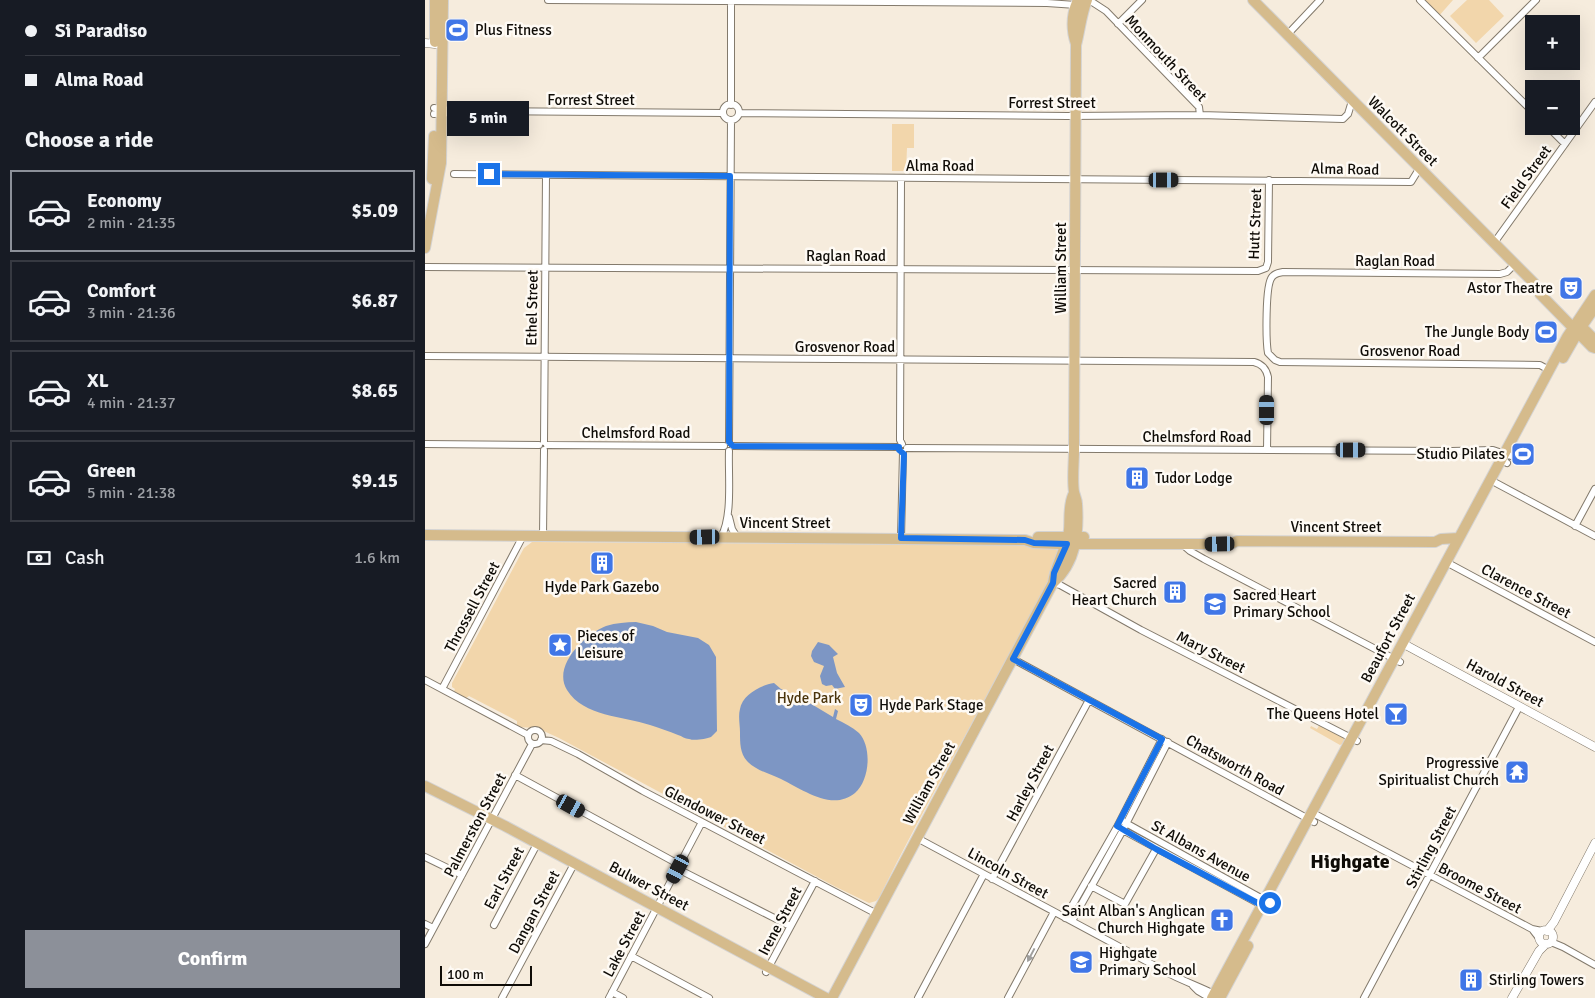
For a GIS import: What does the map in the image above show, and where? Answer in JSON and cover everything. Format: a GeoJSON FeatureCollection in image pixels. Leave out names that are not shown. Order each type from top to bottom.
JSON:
{"type":"FeatureCollection","features":[{"type":"Feature","properties":{"kind":"main road"},"geometry":{"type":"LineString","coordinates":[[425,215],[432,176],[429,166],[438,111],[430,44],[435,0]]}},
{"type":"Feature","properties":{"kind":"main road"},"geometry":{"type":"LineString","coordinates":[[425,248],[438,111],[443,0]]}},
{"type":"Feature","properties":{"kind":"main road","name":"William Street"},"geometry":{"type":"LineString","coordinates":[[1076,45],[1081,17],[1088,0]]}},
{"type":"Feature","properties":{"kind":"main road","name":"Walcott Street"},"geometry":{"type":"LineString","coordinates":[[1253,0],[1534,283],[1545,289],[1592,347],[1595,348]]}},
{"type":"Feature","properties":{"kind":"main road","name":"William Street"},"geometry":{"type":"LineString","coordinates":[[832,998],[1053,583],[1061,576],[1074,552],[1071,501],[1074,492],[1077,116],[1076,45],[1072,31],[1073,15],[1077,2]]}},
{"type":"Feature","properties":{"kind":"main road","name":"Beaufort Street"},"geometry":{"type":"LineString","coordinates":[[1454,553],[1459,538],[1506,458],[1595,295]]}},
{"type":"Feature","properties":{"kind":"main road","name":"Beaufort Street"},"geometry":{"type":"LineString","coordinates":[[1214,997],[1266,904],[1454,553],[1496,483],[1506,458],[1549,370],[1577,327],[1595,308]]}},
{"type":"Feature","properties":{"kind":"main road","name":"Walcott Street"},"geometry":{"type":"LineString","coordinates":[[1577,327],[1595,340]]}},
{"type":"Feature","properties":{"kind":"main road","name":"Vincent Street"},"geometry":{"type":"LineString","coordinates":[[425,535],[1025,540],[1035,536],[1072,540],[1182,544],[1231,544],[1237,541],[1435,542],[1441,539],[1459,538]]}},
{"type":"Feature","properties":{"kind":"main road","name":"Vincent Street"},"geometry":{"type":"LineString","coordinates":[[1072,540],[1232,538],[1237,541]]}},
{"type":"Feature","properties":{"kind":"main road"},"geometry":{"type":"LineString","coordinates":[[1435,542],[1454,553]]}},
{"type":"Feature","properties":{"kind":"main road","name":"Bulwer Street"},"geometry":{"type":"LineString","coordinates":[[425,786],[767,970],[814,998]]}},
{"type":"Feature","properties":{"kind":"main road","name":"Bulwer Street"},"geometry":{"type":"LineString","coordinates":[[767,970],[826,998]]}},
{"type":"Feature","properties":{"kind":"street"},"geometry":{"type":"LineString","coordinates":[[548,0],[1077,2]]}},
{"type":"Feature","properties":{"kind":"street"},"geometry":{"type":"LineString","coordinates":[[731,0],[731,105]]}},
{"type":"Feature","properties":{"kind":"street","name":"Monmouth Street"},"geometry":{"type":"LineString","coordinates":[[1088,0],[1106,11],[1199,107],[1200,115]]}},
{"type":"Feature","properties":{"kind":"street"},"geometry":{"type":"LineString","coordinates":[[1118,24],[1142,0]]}},
{"type":"Feature","properties":{"kind":"street"},"geometry":{"type":"LineString","coordinates":[[1287,34],[1320,0]]}},
{"type":"Feature","properties":{"kind":"street"},"geometry":{"type":"LineString","coordinates":[[1420,0],[1525,104]]}},
{"type":"Feature","properties":{"kind":"street"},"geometry":{"type":"LineString","coordinates":[[1478,58],[1536,0]]}},
{"type":"Feature","properties":{"kind":"street","name":"Forrest Street"},"geometry":{"type":"LineString","coordinates":[[739,113],[1077,116],[1200,115],[1343,119],[1348,114],[1352,101]]}},
{"type":"Feature","properties":{"kind":"street","name":"Field Street"},"geometry":{"type":"LineString","coordinates":[[1494,243],[1595,102]]}},
{"type":"Feature","properties":{"kind":"street"},"geometry":{"type":"LineString","coordinates":[[731,105],[737,107],[739,113],[738,116],[731,120],[727,119],[723,113],[724,109],[731,105]]}},
{"type":"Feature","properties":{"kind":"street","name":"Forrest Street"},"geometry":{"type":"LineString","coordinates":[[438,111],[723,113]]}},
{"type":"Feature","properties":{"kind":"street"},"geometry":{"type":"LineString","coordinates":[[721,537],[726,529],[728,514],[731,120]]}},
{"type":"Feature","properties":{"kind":"street"},"geometry":{"type":"LineString","coordinates":[[1556,135],[1565,144]]}},
{"type":"Feature","properties":{"kind":"street","name":"Alma Road"},"geometry":{"type":"LineString","coordinates":[[454,174],[1411,182],[1419,169]]}},
{"type":"Feature","properties":{"kind":"street","name":"Ethel Street"},"geometry":{"type":"LineString","coordinates":[[543,536],[546,175]]}},
{"type":"Feature","properties":{"kind":"street"},"geometry":{"type":"LineString","coordinates":[[901,178],[900,440],[903,448],[901,538]]}},
{"type":"Feature","properties":{"kind":"street","name":"Hutt Street"},"geometry":{"type":"LineString","coordinates":[[1266,268],[1268,262],[1269,180]]}},
{"type":"Feature","properties":{"kind":"street","name":"Raglan Road"},"geometry":{"type":"LineString","coordinates":[[1272,277],[1283,272],[1500,274],[1507,272],[1515,264]]}},
{"type":"Feature","properties":{"kind":"street","name":"Raglan Road"},"geometry":{"type":"LineString","coordinates":[[425,267],[1258,272],[1266,268]]}},
{"type":"Feature","properties":{"kind":"street","name":"Hutt Street"},"geometry":{"type":"LineString","coordinates":[[1271,357],[1268,350],[1268,288],[1272,277]]}},
{"type":"Feature","properties":{"kind":"street","name":"Grosvenor Road"},"geometry":{"type":"LineString","coordinates":[[425,356],[1254,362],[1263,366],[1267,371],[1267,450]]}},
{"type":"Feature","properties":{"kind":"street","name":"Grosvenor Road"},"geometry":{"type":"LineString","coordinates":[[1271,357],[1280,362],[1540,365],[1549,370]]}},
{"type":"Feature","properties":{"kind":"street","name":"Chelmsford Road"},"geometry":{"type":"LineString","coordinates":[[425,444],[1488,451],[1506,458]]}},
{"type":"Feature","properties":{"kind":"street"},"geometry":{"type":"LineString","coordinates":[[1496,483],[1595,536]]}},
{"type":"Feature","properties":{"kind":"street"},"geometry":{"type":"LineString","coordinates":[[1575,526],[1595,489]]}},
{"type":"Feature","properties":{"kind":"street"},"geometry":{"type":"LineString","coordinates":[[728,514],[732,529],[737,537]]}},
{"type":"Feature","properties":{"kind":"street","name":"Throssell Street"},"geometry":{"type":"LineString","coordinates":[[443,689],[523,536]]}},
{"type":"Feature","properties":{"kind":"street"},"geometry":{"type":"LineString","coordinates":[[1182,544],[1199,556],[1397,660]]}},
{"type":"Feature","properties":{"kind":"street"},"geometry":{"type":"LineString","coordinates":[[1199,556],[1202,549],[1208,544]]}},
{"type":"Feature","properties":{"kind":"street","name":"Clarence Street"},"geometry":{"type":"LineString","coordinates":[[1449,563],[1595,642]]}},
{"type":"Feature","properties":{"kind":"street","name":"Mary Street"},"geometry":{"type":"LineString","coordinates":[[1053,583],[1313,719],[1355,739]]}},
{"type":"Feature","properties":{"kind":"street","name":"Harold Street"},"geometry":{"type":"LineString","coordinates":[[1405,645],[1595,747]]}},
{"type":"Feature","properties":{"kind":"street","name":"Chatsworth Road"},"geometry":{"type":"LineString","coordinates":[[1013,659],[1312,817]]}},
{"type":"Feature","properties":{"kind":"street"},"geometry":{"type":"LineString","coordinates":[[425,680],[528,735]]}},
{"type":"Feature","properties":{"kind":"street","name":"Harley Street"},"geometry":{"type":"LineString","coordinates":[[992,879],[1089,700]]}},
{"type":"Feature","properties":{"kind":"street","name":"Stirling Street"},"geometry":{"type":"LineString","coordinates":[[1364,998],[1519,707]]}},
{"type":"Feature","properties":{"kind":"street"},"geometry":{"type":"LineString","coordinates":[[532,731],[537,731],[541,735],[541,740],[537,744],[532,744],[529,741],[528,735],[532,731]]}},
{"type":"Feature","properties":{"kind":"street","name":"Glendower Street"},"geometry":{"type":"LineString","coordinates":[[541,740],[551,740],[643,791],[877,914]]}},
{"type":"Feature","properties":{"kind":"street"},"geometry":{"type":"LineString","coordinates":[[1068,920],[1091,886],[1165,741]]}},
{"type":"Feature","properties":{"kind":"street","name":"Palmerston Street"},"geometry":{"type":"LineString","coordinates":[[425,944],[532,744]]}},
{"type":"Feature","properties":{"kind":"street"},"geometry":{"type":"LineString","coordinates":[[515,775],[679,867],[790,926]]}},
{"type":"Feature","properties":{"kind":"street","name":"Broome Street"},"geometry":{"type":"LineString","coordinates":[[1312,817],[1430,875],[1595,964]]}},
{"type":"Feature","properties":{"kind":"street","name":"Lake Street"},"geometry":{"type":"LineString","coordinates":[[610,995],[702,822]]}},
{"type":"Feature","properties":{"kind":"street"},"geometry":{"type":"LineString","coordinates":[[1068,920],[1122,825]]}},
{"type":"Feature","properties":{"kind":"street","name":"St Albans Avenue"},"geometry":{"type":"LineString","coordinates":[[1122,825],[1156,849],[1266,904]]}},
{"type":"Feature","properties":{"kind":"street","name":"St Albans Avenue"},"geometry":{"type":"LineString","coordinates":[[1122,825],[1266,904]]}},
{"type":"Feature","properties":{"kind":"street","name":"Lincoln Street"},"geometry":{"type":"LineString","coordinates":[[917,838],[1193,986],[1200,987],[1214,997]]}},
{"type":"Feature","properties":{"kind":"street"},"geometry":{"type":"LineString","coordinates":[[1513,998],[1595,844]]}},
{"type":"Feature","properties":{"kind":"street","name":"Earl Street"},"geometry":{"type":"LineString","coordinates":[[494,925],[535,846]]}},
{"type":"Feature","properties":{"kind":"street"},"geometry":{"type":"LineString","coordinates":[[1091,886],[1125,904],[1156,849]]}},
{"type":"Feature","properties":{"kind":"street"},"geometry":{"type":"LineString","coordinates":[[425,857],[462,875]]}},
{"type":"Feature","properties":{"kind":"street","name":"Dangan Street"},"geometry":{"type":"LineString","coordinates":[[502,998],[573,866]]}},
{"type":"Feature","properties":{"kind":"street"},"geometry":{"type":"LineString","coordinates":[[918,998],[983,874]]}},
{"type":"Feature","properties":{"kind":"street","name":"Irene Street"},"geometry":{"type":"LineString","coordinates":[[767,970],[815,881]]}},
{"type":"Feature","properties":{"kind":"street"},"geometry":{"type":"LineString","coordinates":[[1008,998],[1054,912]]}},
{"type":"Feature","properties":{"kind":"street"},"geometry":{"type":"LineString","coordinates":[[425,924],[433,928]]}},
{"type":"Feature","properties":{"kind":"street"},"geometry":{"type":"LineString","coordinates":[[631,956],[709,998]]}},
{"type":"Feature","properties":{"kind":"street"},"geometry":{"type":"LineString","coordinates":[[610,995],[623,998]]}},
{"type":"Feature","properties":{"kind":"green space"},"geometry":{"type":"Polygon","coordinates":[[[1420,0],[1453,0],[1438,17],[1420,0]]]}},
{"type":"Feature","properties":{"kind":"green space"},"geometry":{"type":"Polygon","coordinates":[[[1467,0],[1489,0],[1504,16],[1476,43],[1450,16],[1467,0]]]}},
{"type":"Feature","properties":{"kind":"green space"},"geometry":{"type":"Polygon","coordinates":[[[892,124],[914,124],[914,148],[907,148],[906,171],[892,171],[892,124]]]}},
{"type":"Feature","properties":{"kind":"green space","name":"Hyde Park"},"geometry":{"type":"Polygon","coordinates":[[[532,542],[1016,545],[1055,548],[1059,553],[1034,609],[925,809],[879,898],[869,903],[559,738],[537,728],[517,727],[517,721],[469,696],[465,699],[454,691],[452,683],[524,548],[532,542]]]}},
{"type":"Feature","properties":{"kind":"green space"},"geometry":{"type":"Polygon","coordinates":[[[1320,724],[1346,737],[1342,744],[1340,745],[1310,728],[1311,726],[1317,729],[1320,724]]]}},
{"type":"Feature","properties":{"kind":"water"},"geometry":{"type":"Polygon","coordinates":[[[636,622],[667,632],[698,638],[709,645],[716,657],[717,731],[711,737],[697,740],[688,739],[650,725],[594,711],[574,699],[567,690],[564,681],[564,671],[567,661],[580,643],[606,626],[636,622]]]}},
{"type":"Feature","properties":{"kind":"water"},"geometry":{"type":"Polygon","coordinates":[[[818,642],[829,645],[838,654],[833,657],[837,673],[845,687],[835,689],[832,685],[826,686],[822,684],[820,676],[824,666],[814,662],[811,656],[818,642]]]}},
{"type":"Feature","properties":{"kind":"water"},"geometry":{"type":"Polygon","coordinates":[[[774,683],[781,689],[833,717],[835,709],[838,711],[836,719],[859,733],[866,746],[867,763],[864,780],[855,793],[837,800],[817,797],[758,769],[745,758],[740,740],[740,709],[744,699],[753,691],[774,683]]]}},
{"type":"Feature","properties":{"kind":"place","name":"Plus Fitness"},"geometry":{"type":"Point","coordinates":[457,30]}},
{"type":"Feature","properties":{"kind":"place","name":"Astor Theatre"},"geometry":{"type":"Point","coordinates":[1571,288]}},
{"type":"Feature","properties":{"kind":"place","name":"The Jungle Body"},"geometry":{"type":"Point","coordinates":[1546,332]}},
{"type":"Feature","properties":{"kind":"place","name":"Studio Pilates"},"geometry":{"type":"Point","coordinates":[1523,454]}},
{"type":"Feature","properties":{"kind":"place","name":"Tudor Lodge"},"geometry":{"type":"Point","coordinates":[1137,478]}},
{"type":"Feature","properties":{"kind":"place","name":"Hyde Park Gazebo"},"geometry":{"type":"Point","coordinates":[602,563]}},
{"type":"Feature","properties":{"kind":"place","name":"Sacred Heart Church"},"geometry":{"type":"Point","coordinates":[1175,592]}},
{"type":"Feature","properties":{"kind":"place","name":"Sacred Heart Primary School"},"geometry":{"type":"Point","coordinates":[1215,604]}},
{"type":"Feature","properties":{"kind":"place","name":"Pieces of Leisure"},"geometry":{"type":"Point","coordinates":[560,645]}},
{"type":"Feature","properties":{"kind":"place","name":"Hyde Park Stage"},"geometry":{"type":"Point","coordinates":[861,705]}},
{"type":"Feature","properties":{"kind":"place","name":"The Queens Hotel"},"geometry":{"type":"Point","coordinates":[1396,714]}},
{"type":"Feature","properties":{"kind":"place","name":"Progressive Spiritualist Church"},"geometry":{"type":"Point","coordinates":[1517,772]}},
{"type":"Feature","properties":{"kind":"place","name":"Saint Alban's Anglican Church Highgate"},"geometry":{"type":"Point","coordinates":[1222,920]}},
{"type":"Feature","properties":{"kind":"place","name":"Highgate Primary School"},"geometry":{"type":"Point","coordinates":[1081,962]}},
{"type":"Feature","properties":{"kind":"place","name":"Stirling Towers"},"geometry":{"type":"Point","coordinates":[1471,980]}},
{"type":"Feature","properties":{"kind":"district","name":"Highgate"},"geometry":{"type":"Point","coordinates":[1350,861]}},
{"type":"Feature","properties":{"kind":"route"},"geometry":{"type":"LineString","coordinates":[[489,174],[730,176],[729,442],[733,446],[899,447],[899,450],[904,454],[901,538],[1025,540],[1034,543],[1067,544],[1054,573],[1053,583],[1013,659],[1162,739],[1117,826],[1267,908],[1270,903]]}}]}
